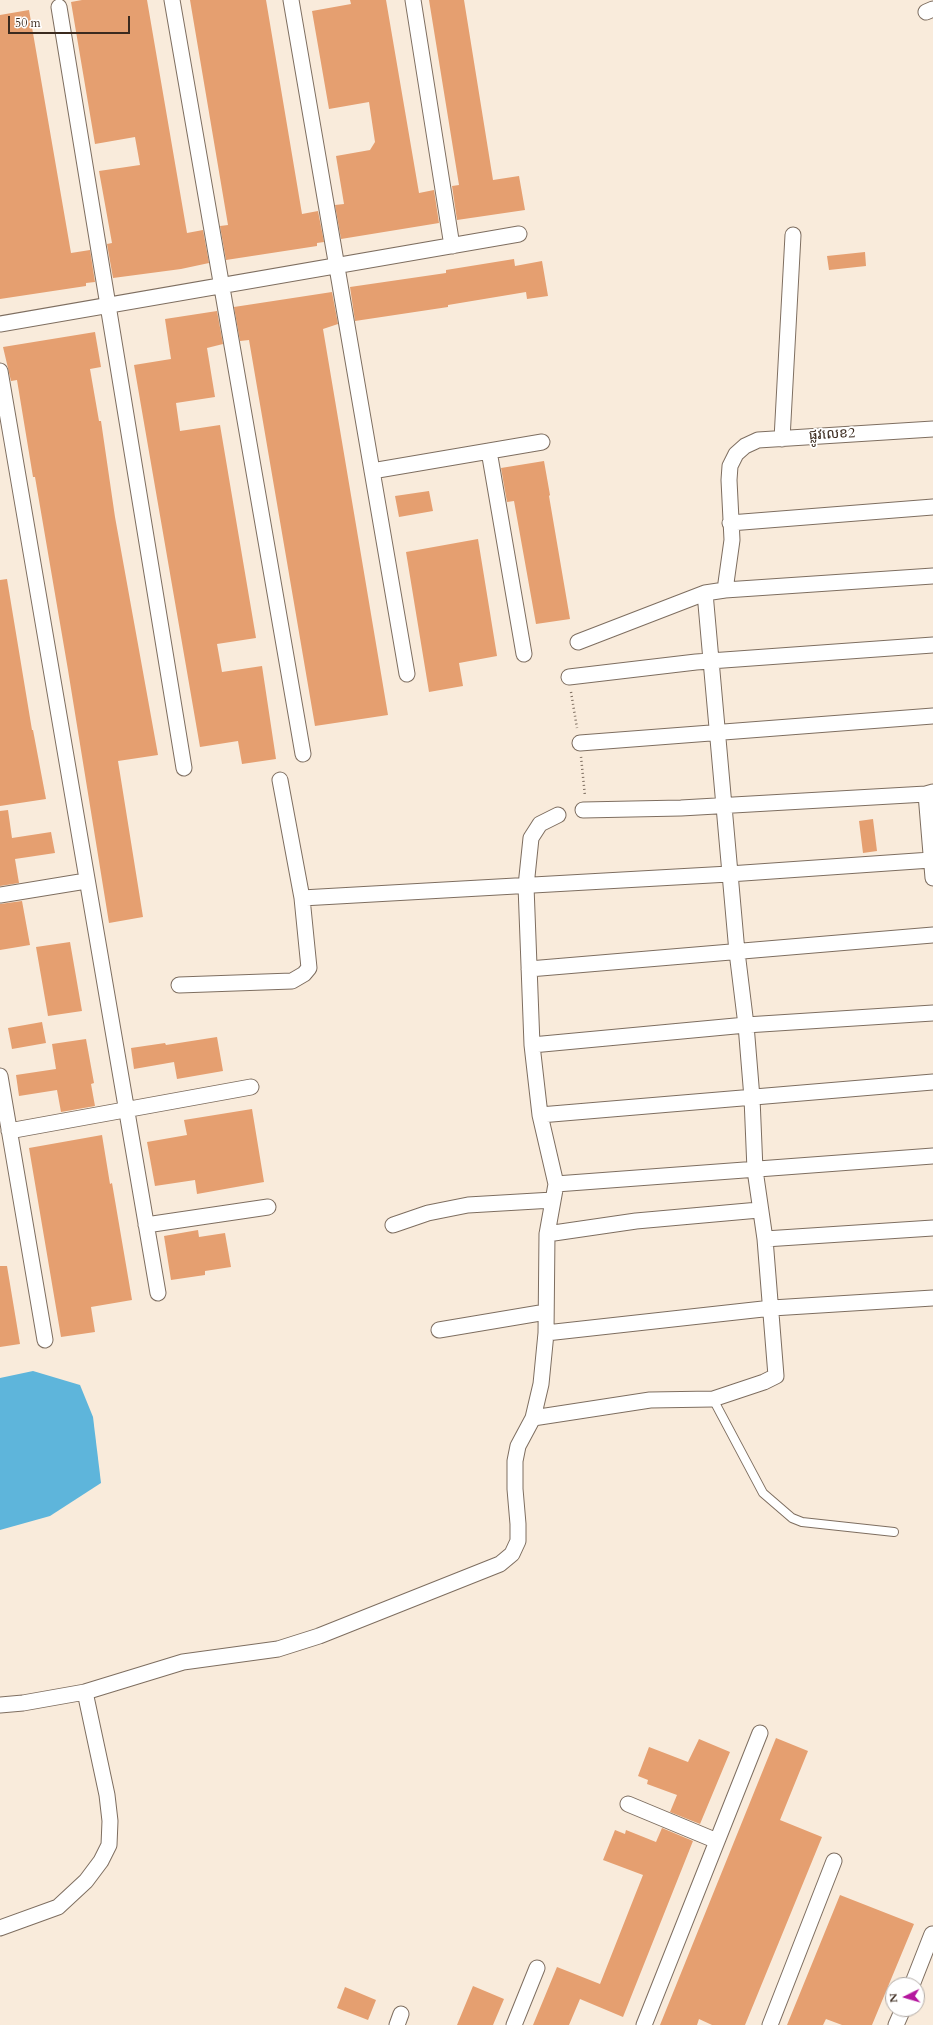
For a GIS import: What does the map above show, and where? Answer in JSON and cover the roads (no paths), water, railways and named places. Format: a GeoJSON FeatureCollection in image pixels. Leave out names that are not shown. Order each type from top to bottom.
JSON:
{"type":"FeatureCollection","features":[{"type":"Feature","properties":{"kind":"street"},"geometry":{"type":"LineString","coordinates":[[172,0],[303,754]]}},
{"type":"Feature","properties":{"kind":"street"},"geometry":{"type":"LineString","coordinates":[[291,0],[407,674]]}},
{"type":"Feature","properties":{"kind":"street"},"geometry":{"type":"LineString","coordinates":[[413,0],[452,246]]}},
{"type":"Feature","properties":{"kind":"street"},"geometry":{"type":"LineString","coordinates":[[59,7],[184,768]]}},
{"type":"Feature","properties":{"kind":"street"},"geometry":{"type":"LineString","coordinates":[[0,324],[519,234]]}},
{"type":"Feature","properties":{"kind":"street"},"geometry":{"type":"LineString","coordinates":[[782,438],[793,235]]}},
{"type":"Feature","properties":{"kind":"street"},"geometry":{"type":"LineString","coordinates":[[0,371],[86,881],[158,1293]]}},
{"type":"Feature","properties":{"kind":"street","name":"ផ្លូវលេខ2"},"geometry":{"type":"LineString","coordinates":[[730,523],[730,466],[736,454],[745,446],[758,440],[933,429]]}},
{"type":"Feature","properties":{"kind":"street"},"geometry":{"type":"LineString","coordinates":[[372,471],[542,442]]}},
{"type":"Feature","properties":{"kind":"street"},"geometry":{"type":"LineString","coordinates":[[489,451],[524,654]]}},
{"type":"Feature","properties":{"kind":"street"},"geometry":{"type":"LineString","coordinates":[[725,590],[732,540],[730,523],[933,507]]}},
{"type":"Feature","properties":{"kind":"street"},"geometry":{"type":"LineString","coordinates":[[578,642],[705,593],[725,590],[933,576]]}},
{"type":"Feature","properties":{"kind":"street"},"geometry":{"type":"LineString","coordinates":[[533,1418],[650,1400],[713,1399],[764,1382],[776,1376],[772,1308],[765,1239],[759,1210],[755,1170],[752,1098],[746,1025],[729,874],[705,593]]}},
{"type":"Feature","properties":{"kind":"street"},"geometry":{"type":"LineString","coordinates":[[569,677],[712,661],[933,645]]}},
{"type":"Feature","properties":{"kind":"street"},"geometry":{"type":"LineString","coordinates":[[580,744],[933,716]]}},
{"type":"Feature","properties":{"kind":"street"},"geometry":{"type":"LineString","coordinates":[[179,985],[292,982],[304,974],[309,968],[302,898],[280,780]]}},
{"type":"Feature","properties":{"kind":"street"},"geometry":{"type":"LineString","coordinates":[[583,810],[724,805],[930,793],[933,878]]}},
{"type":"Feature","properties":{"kind":"street"},"geometry":{"type":"LineString","coordinates":[[0,1705],[23,1703],[84,1692],[183,1662],[278,1649],[319,1636],[500,1564],[512,1554],[518,1541],[515,1461],[518,1446],[533,1418],[541,1384],[546,1333],[547,1234],[556,1184],[540,1115],[532,1045],[526,886],[531,838],[540,824],[558,815]]}},
{"type":"Feature","properties":{"kind":"street"},"geometry":{"type":"LineString","coordinates":[[302,898],[729,874],[932,860]]}},
{"type":"Feature","properties":{"kind":"street"},"geometry":{"type":"LineString","coordinates":[[0,895],[86,881]]}},
{"type":"Feature","properties":{"kind":"street"},"geometry":{"type":"LineString","coordinates":[[529,969],[933,935]]}},
{"type":"Feature","properties":{"kind":"street"},"geometry":{"type":"LineString","coordinates":[[532,1045],[746,1025],[933,1013]]}},
{"type":"Feature","properties":{"kind":"street"},"geometry":{"type":"LineString","coordinates":[[0,1076],[45,1340]]}},
{"type":"Feature","properties":{"kind":"street"},"geometry":{"type":"LineString","coordinates":[[540,1115],[933,1082]]}},
{"type":"Feature","properties":{"kind":"street"},"geometry":{"type":"LineString","coordinates":[[9,1131],[251,1087]]}},
{"type":"Feature","properties":{"kind":"street"},"geometry":{"type":"LineString","coordinates":[[556,1184],[933,1156]]}},
{"type":"Feature","properties":{"kind":"street"},"geometry":{"type":"LineString","coordinates":[[393,1225],[428,1213],[468,1205],[553,1200]]}},
{"type":"Feature","properties":{"kind":"street"},"geometry":{"type":"LineString","coordinates":[[146,1225],[268,1206]]}},
{"type":"Feature","properties":{"kind":"street"},"geometry":{"type":"LineString","coordinates":[[547,1234],[636,1221],[759,1210]]}},
{"type":"Feature","properties":{"kind":"street"},"geometry":{"type":"LineString","coordinates":[[765,1239],[933,1228]]}},
{"type":"Feature","properties":{"kind":"street"},"geometry":{"type":"LineString","coordinates":[[546,1333],[772,1308],[933,1298]]}},
{"type":"Feature","properties":{"kind":"street"},"geometry":{"type":"LineString","coordinates":[[439,1330],[546,1312]]}},
{"type":"Feature","properties":{"kind":"street"},"geometry":{"type":"LineString","coordinates":[[0,1928],[58,1907],[86,1881],[101,1861],[109,1845],[110,1821],[107,1795],[84,1692]]}},
{"type":"Feature","properties":{"kind":"street"},"geometry":{"type":"LineString","coordinates":[[644,2025],[760,1733]]}},
{"type":"Feature","properties":{"kind":"street"},"geometry":{"type":"LineString","coordinates":[[628,1804],[717,1841]]}},
{"type":"Feature","properties":{"kind":"street"},"geometry":{"type":"LineString","coordinates":[[770,2025],[834,1862]]}},
{"type":"Feature","properties":{"kind":"street"},"geometry":{"type":"LineString","coordinates":[[915,1977],[932,1934]]}},
{"type":"Feature","properties":{"kind":"street"},"geometry":{"type":"LineString","coordinates":[[514,2025],[536,1968]]}},
{"type":"Feature","properties":{"kind":"lane"},"geometry":{"type":"LineString","coordinates":[[713,1399],[763,1493],[792,1518],[802,1522],[894,1532]]}},
{"type":"Feature","properties":{"kind":"water"},"geometry":{"type":"Polygon","coordinates":[[[33,1371],[80,1385],[93,1417],[101,1483],[50,1516],[0,1530],[0,1378],[33,1371]]]}}]}
